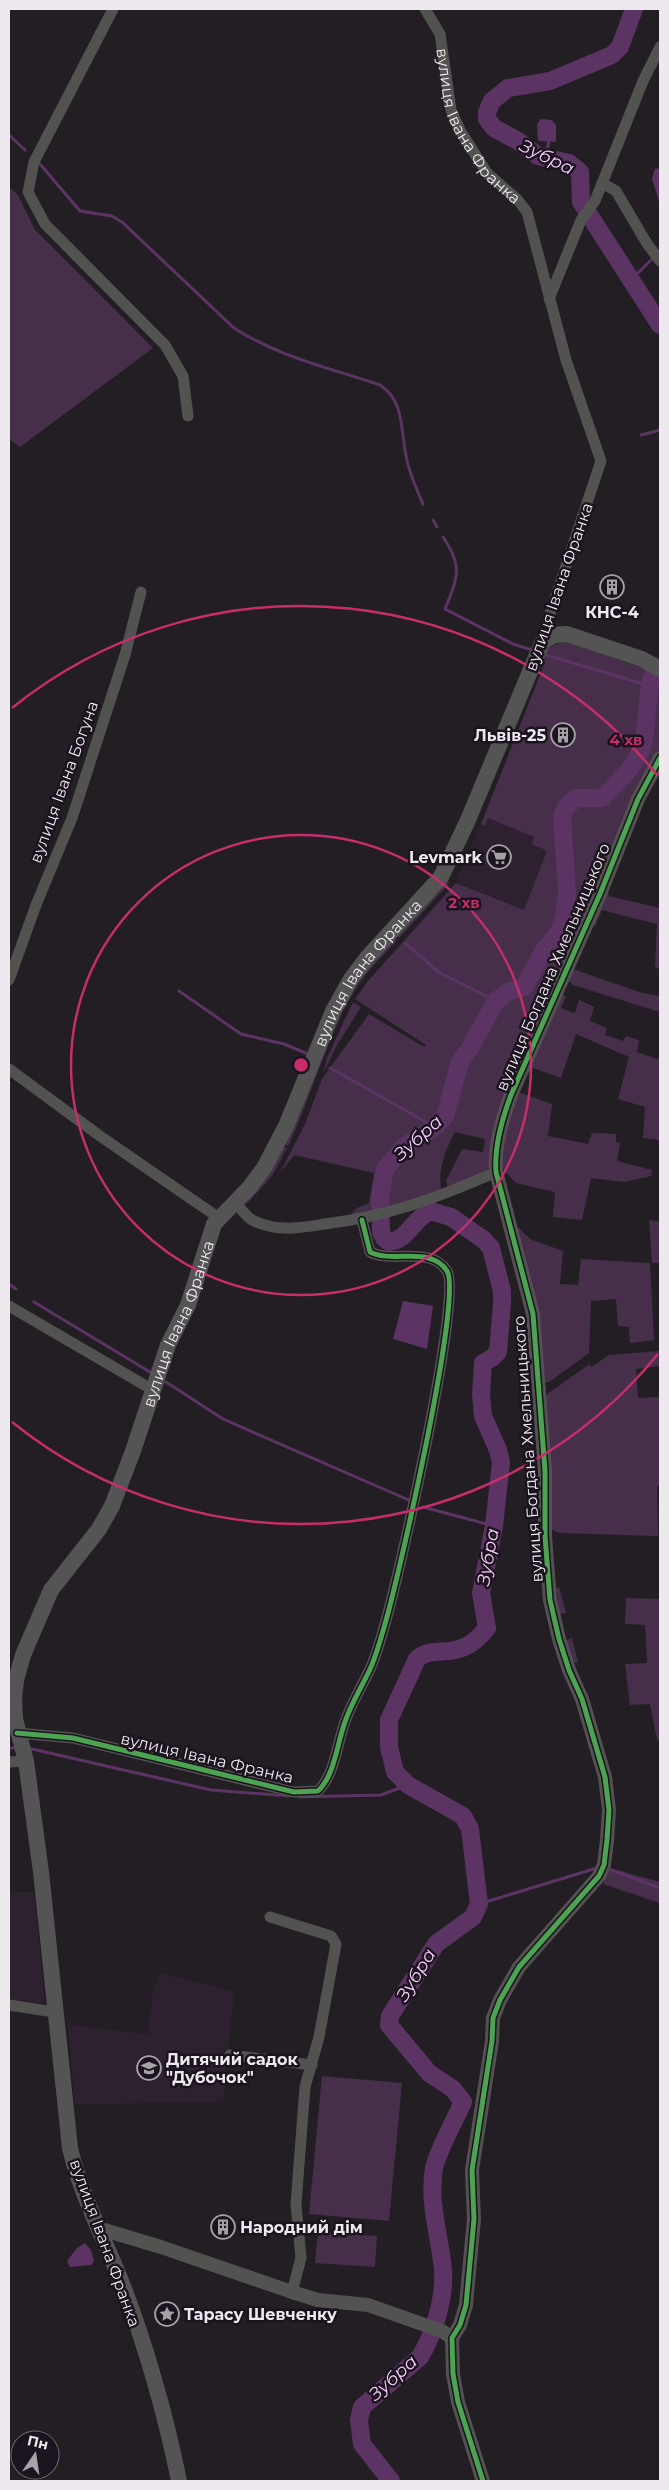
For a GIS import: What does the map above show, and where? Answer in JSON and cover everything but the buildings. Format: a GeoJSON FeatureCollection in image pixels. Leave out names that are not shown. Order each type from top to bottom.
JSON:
{"type":"FeatureCollection","features":[{"type":"Feature","properties":{"kind":"main road"},"geometry":{"type":"LineString","coordinates":[[542,643],[558,634],[566,634],[655,666]]}},
{"type":"Feature","properties":{"kind":"main road","name":"вулиця Івана Франка"},"geometry":{"type":"LineString","coordinates":[[179,2481],[148,2363],[101,2229],[76,2174],[72,2157],[54,2012],[44,1896],[26,1761],[18,1733],[14,1699],[16,1680],[34,1624],[51,1590],[99,1529],[112,1506],[168,1344],[188,1305],[208,1238],[219,1218],[258,1177],[277,1144],[333,1011],[347,986],[366,959],[432,888],[445,870],[542,643]]}},
{"type":"Feature","properties":{"kind":"street"},"geometry":{"type":"LineString","coordinates":[[113,9],[34,162],[28,192],[45,224],[165,345],[183,376],[188,416]]}},
{"type":"Feature","properties":{"kind":"street","name":"вулиця Івана Франка"},"geometry":{"type":"LineString","coordinates":[[425,9],[440,34],[451,110],[461,132],[487,173],[517,199],[527,212],[566,360],[601,461],[542,643]]}},
{"type":"Feature","properties":{"kind":"street"},"geometry":{"type":"LineString","coordinates":[[549,299],[581,220],[594,201],[643,81],[660,47]]}},
{"type":"Feature","properties":{"kind":"street"},"geometry":{"type":"LineString","coordinates":[[602,183],[616,192],[646,242],[660,261]]}},
{"type":"Feature","properties":{"kind":"street","name":"вулиця Івана Богуна"},"geometry":{"type":"LineString","coordinates":[[9,980],[72,818],[125,655],[141,592]]}},
{"type":"Feature","properties":{"kind":"street","name":"вулиця Богдана Хмельницького"},"geometry":{"type":"LineString","coordinates":[[483,2481],[458,2402],[447,2334],[460,2325],[466,2305],[474,2219],[472,2170],[492,2041],[493,2018],[500,2000],[519,1967],[599,1876],[604,1865],[609,1810],[605,1777],[596,1743],[559,1639],[550,1600],[545,1536],[545,1471],[533,1314],[496,1172],[496,1150],[505,1111],[600,894],[638,799],[660,758]]}},
{"type":"Feature","properties":{"kind":"street"},"geometry":{"type":"LineString","coordinates":[[9,1069],[100,1136],[219,1218]]}},
{"type":"Feature","properties":{"kind":"street"},"geometry":{"type":"LineString","coordinates":[[235,1202],[252,1220],[284,1230],[392,1213],[444,1195],[496,1172]]}},
{"type":"Feature","properties":{"kind":"street","name":"вулиця Івана Франка"},"geometry":{"type":"LineString","coordinates":[[18,1733],[73,1738],[294,1792],[318,1792],[327,1780],[345,1720],[371,1667],[385,1624],[415,1498],[444,1350],[451,1289],[450,1276],[440,1263],[416,1256],[384,1258],[370,1252],[367,1218]]}},
{"type":"Feature","properties":{"kind":"street"},"geometry":{"type":"LineString","coordinates":[[9,1306],[153,1390]]}},
{"type":"Feature","properties":{"kind":"street"},"geometry":{"type":"LineString","coordinates":[[9,1762],[26,1761]]}},
{"type":"Feature","properties":{"kind":"street"},"geometry":{"type":"LineString","coordinates":[[270,1916],[331,1936],[336,1944],[320,2037],[305,2088],[296,2204],[301,2258],[292,2292]]}},
{"type":"Feature","properties":{"kind":"street"},"geometry":{"type":"LineString","coordinates":[[9,2005],[54,2012]]}},
{"type":"Feature","properties":{"kind":"street"},"geometry":{"type":"LineString","coordinates":[[230,2055],[312,2065]]}},
{"type":"Feature","properties":{"kind":"street"},"geometry":{"type":"LineString","coordinates":[[101,2229],[161,2246],[318,2300],[368,2305],[447,2334]]}},
{"type":"Feature","properties":{"kind":"shaded area"},"geometry":{"type":"Polygon","coordinates":[[[541,119],[552,120],[556,125],[556,142],[538,141],[537,124],[541,119]]]}},
{"type":"Feature","properties":{"kind":"shaded area"},"geometry":{"type":"Polygon","coordinates":[[[660,168],[660,204],[652,179],[655,169],[660,168]]]}},
{"type":"Feature","properties":{"kind":"shaded area"},"geometry":{"type":"Polygon","coordinates":[[[9,187],[18,195],[35,230],[153,348],[20,447],[9,439],[9,187]]]}},
{"type":"Feature","properties":{"kind":"shaded area"},"geometry":{"type":"Polygon","coordinates":[[[564,641],[660,674],[660,749],[637,789],[491,1165],[485,1172],[448,1187],[446,1181],[462,1149],[483,1152],[485,1139],[455,1132],[443,1160],[440,1182],[441,1190],[377,1214],[350,1215],[357,1208],[369,1203],[374,1173],[294,1155],[280,1173],[305,1124],[322,1079],[369,1014],[424,1047],[426,1045],[355,999],[368,981],[456,883],[524,910],[547,851],[532,844],[534,837],[488,818],[485,826],[481,824],[542,670],[546,649],[564,641]]]}},
{"type":"Feature","properties":{"kind":"shaded area"},"geometry":{"type":"Polygon","coordinates":[[[488,818],[534,837],[532,844],[547,851],[524,911],[456,883],[481,824],[485,825],[488,818]]]}},
{"type":"Feature","properties":{"kind":"shaded area"},"geometry":{"type":"Polygon","coordinates":[[[450,882],[399,938],[394,933],[443,884],[450,882]]]}},
{"type":"Feature","properties":{"kind":"shaded area"},"geometry":{"type":"Polygon","coordinates":[[[605,893],[609,894],[608,896],[660,908],[660,970],[655,966],[657,924],[602,910],[595,927],[592,925],[605,893]]]}},
{"type":"Feature","properties":{"kind":"shaded area"},"geometry":{"type":"Polygon","coordinates":[[[392,936],[397,940],[362,979],[343,1011],[288,1146],[284,1143],[340,1008],[392,936]]]}},
{"type":"Feature","properties":{"kind":"shaded area"},"geometry":{"type":"Polygon","coordinates":[[[573,969],[642,993],[660,996],[660,1012],[573,985],[568,980],[573,969]]]}},
{"type":"Feature","properties":{"kind":"shaded area"},"geometry":{"type":"Polygon","coordinates":[[[560,994],[566,996],[561,1008],[575,1013],[579,1000],[594,1007],[590,1021],[607,1028],[605,1035],[623,1041],[626,1036],[639,1040],[637,1052],[660,1060],[660,1140],[643,1138],[645,1107],[618,1099],[629,1057],[576,1034],[561,1078],[530,1067],[560,994]]]}},
{"type":"Feature","properties":{"kind":"shaded area"},"geometry":{"type":"Polygon","coordinates":[[[353,1002],[361,1007],[337,1045],[324,1072],[327,1058],[353,1002]]]}},
{"type":"Feature","properties":{"kind":"shaded area"},"geometry":{"type":"Polygon","coordinates":[[[518,1092],[552,1104],[548,1136],[588,1144],[592,1133],[616,1134],[616,1142],[620,1143],[617,1161],[652,1170],[651,1176],[624,1182],[591,1178],[582,1220],[553,1217],[555,1192],[516,1183],[501,1167],[501,1146],[518,1092]]]}},
{"type":"Feature","properties":{"kind":"shaded area"},"geometry":{"type":"Polygon","coordinates":[[[282,1146],[287,1148],[272,1176],[244,1207],[282,1146]]]}},
{"type":"Feature","properties":{"kind":"shaded area"},"geometry":{"type":"Polygon","coordinates":[[[649,1220],[660,1221],[660,1263],[652,1263],[649,1220]]]}},
{"type":"Feature","properties":{"kind":"shaded area"},"geometry":{"type":"Polygon","coordinates":[[[519,1228],[530,1239],[563,1251],[560,1284],[578,1285],[581,1259],[650,1263],[654,1340],[630,1343],[629,1327],[618,1326],[616,1299],[591,1301],[589,1353],[549,1382],[544,1383],[515,1230],[519,1228]]]}},
{"type":"Feature","properties":{"kind":"shaded area"},"geometry":{"type":"Polygon","coordinates":[[[403,1301],[433,1306],[427,1349],[393,1339],[403,1301]]]}},
{"type":"Feature","properties":{"kind":"shaded area"},"geometry":{"type":"Polygon","coordinates":[[[660,1351],[660,1366],[636,1369],[638,1398],[660,1397],[660,1485],[657,1487],[658,1536],[559,1533],[551,1529],[545,1401],[547,1394],[590,1364],[591,1367],[609,1355],[660,1351]]]}},
{"type":"Feature","properties":{"kind":"shaded area"},"geometry":{"type":"Polygon","coordinates":[[[559,1587],[566,1613],[559,1614],[556,1589],[559,1587]]]}},
{"type":"Feature","properties":{"kind":"shaded area"},"geometry":{"type":"Polygon","coordinates":[[[626,1598],[660,1599],[660,1740],[657,1740],[650,1704],[630,1705],[625,1664],[647,1663],[645,1625],[625,1624],[626,1598]]]}},
{"type":"Feature","properties":{"kind":"shaded area"},"geometry":{"type":"Polygon","coordinates":[[[572,1638],[578,1663],[570,1662],[564,1641],[572,1638]]]}},
{"type":"Feature","properties":{"kind":"shaded area"},"geometry":{"type":"Polygon","coordinates":[[[610,1868],[660,1882],[660,1903],[603,1884],[610,1868]]]}},
{"type":"Feature","properties":{"kind":"shaded area"},"geometry":{"type":"Polygon","coordinates":[[[9,1892],[34,1892],[45,2003],[9,2000],[9,1892]]]}},
{"type":"Feature","properties":{"kind":"shaded area","name":"Дитячий садок \"Дубочок\""},"geometry":{"type":"Polygon","coordinates":[[[161,1973],[234,1992],[223,2101],[75,2105],[68,2025],[148,2034],[153,1989],[161,1973]]]}},
{"type":"Feature","properties":{"kind":"shaded area"},"geometry":{"type":"Polygon","coordinates":[[[322,2076],[402,2083],[389,2221],[309,2214],[322,2076]]]}},
{"type":"Feature","properties":{"kind":"shaded area"},"geometry":{"type":"Polygon","coordinates":[[[318,2232],[377,2236],[375,2267],[315,2263],[318,2232]]]}},
{"type":"Feature","properties":{"kind":"shaded area"},"geometry":{"type":"Polygon","coordinates":[[[85,2243],[91,2250],[94,2262],[91,2265],[70,2267],[67,2261],[77,2248],[85,2243]]]}},
{"type":"Feature","properties":{"kind":"waterway","name":"Зубра"},"geometry":{"type":"LineString","coordinates":[[634,9],[620,47],[612,55],[550,81],[508,88],[492,101],[487,112],[487,119],[494,128],[518,141],[538,156],[569,163],[580,172],[581,202],[660,325]]}},
{"type":"Feature","properties":{"kind":"waterway"},"geometry":{"type":"LineString","coordinates":[[9,135],[25,150]]}},
{"type":"Feature","properties":{"kind":"waterway"},"geometry":{"type":"LineString","coordinates":[[546,158],[549,139]]}},
{"type":"Feature","properties":{"kind":"waterway"},"geometry":{"type":"LineString","coordinates":[[40,164],[80,211],[112,216],[122,222],[234,328],[269,347],[380,385],[388,392],[398,409],[408,466],[423,504]]}},
{"type":"Feature","properties":{"kind":"waterway"},"geometry":{"type":"LineString","coordinates":[[632,279],[655,256]]}},
{"type":"Feature","properties":{"kind":"waterway"},"geometry":{"type":"LineString","coordinates":[[641,435],[660,430]]}},
{"type":"Feature","properties":{"kind":"waterway"},"geometry":{"type":"LineString","coordinates":[[433,520],[437,527]]}},
{"type":"Feature","properties":{"kind":"waterway"},"geometry":{"type":"LineString","coordinates":[[443,537],[454,556],[456,564],[455,580],[445,609],[513,644],[532,650]]}},
{"type":"Feature","properties":{"kind":"waterway"},"geometry":{"type":"LineString","coordinates":[[546,655],[650,686]]}},
{"type":"Feature","properties":{"kind":"waterway","name":"Зубра"},"geometry":{"type":"LineString","coordinates":[[391,2481],[362,2444],[359,2420],[362,2407],[420,2357],[430,2338],[438,2315],[443,2270],[433,2207],[434,2168],[463,2102],[453,2089],[429,2073],[389,2025],[390,2016],[436,1944],[473,1917],[479,1904],[470,1829],[463,1816],[408,1785],[395,1772],[389,1747],[389,1720],[417,1659],[431,1652],[463,1648],[474,1641],[487,1628],[481,1593],[494,1526],[501,1462],[498,1450],[483,1416],[481,1394],[483,1363],[498,1352],[502,1291],[491,1248],[484,1240],[451,1217],[430,1211],[419,1219],[401,1238],[389,1242],[381,1232],[380,1198],[385,1169],[405,1146],[435,1127],[445,1116],[460,1062],[496,1001],[508,992],[524,987],[543,952],[560,930],[567,893],[562,817],[565,808],[576,798],[602,798],[635,761],[642,747],[646,729],[649,692],[653,674]]}},
{"type":"Feature","properties":{"kind":"waterway"},"geometry":{"type":"LineString","coordinates":[[405,943],[440,973],[496,1001]]}},
{"type":"Feature","properties":{"kind":"waterway"},"geometry":{"type":"LineString","coordinates":[[179,991],[241,1034],[284,1044],[308,1054]]}},
{"type":"Feature","properties":{"kind":"waterway"},"geometry":{"type":"LineString","coordinates":[[330,1068],[435,1127]]}},
{"type":"Feature","properties":{"kind":"waterway"},"geometry":{"type":"LineString","coordinates":[[9,1284],[16,1289]]}},
{"type":"Feature","properties":{"kind":"waterway"},"geometry":{"type":"LineString","coordinates":[[34,1302],[150,1372]]}},
{"type":"Feature","properties":{"kind":"waterway"},"geometry":{"type":"LineString","coordinates":[[166,1382],[223,1419],[411,1501]]}},
{"type":"Feature","properties":{"kind":"waterway"},"geometry":{"type":"LineString","coordinates":[[423,1507],[494,1526]]}},
{"type":"Feature","properties":{"kind":"waterway"},"geometry":{"type":"LineString","coordinates":[[9,1748],[15,1748]]}},
{"type":"Feature","properties":{"kind":"waterway"},"geometry":{"type":"LineString","coordinates":[[32,1749],[211,1790],[289,1796]]}},
{"type":"Feature","properties":{"kind":"waterway"},"geometry":{"type":"LineString","coordinates":[[300,1797],[381,1795],[408,1785]]}},
{"type":"Feature","properties":{"kind":"waterway"},"geometry":{"type":"LineString","coordinates":[[479,1904],[597,1868]]}},
{"type":"Feature","properties":{"kind":"waterway"},"geometry":{"type":"LineString","coordinates":[[611,1870],[660,1888]]}},
{"type":"Feature","properties":{"kind":"cycle path"},"geometry":{"type":"LineString","coordinates":[[483,2481],[458,2402],[453,2374],[452,2338],[460,2325],[466,2305],[474,2219],[472,2170],[492,2041],[493,2018],[500,2000],[519,1967],[599,1876],[604,1865],[609,1810],[605,1777],[582,1699],[569,1670],[559,1639],[550,1600],[545,1536],[545,1471],[533,1314],[496,1172],[496,1152],[502,1123],[511,1095],[600,894],[638,799],[660,758]]}},
{"type":"Feature","properties":{"kind":"cycle path"},"geometry":{"type":"LineString","coordinates":[[17,1733],[73,1738],[294,1792],[318,1791],[324,1784],[332,1768],[342,1730],[375,1656],[392,1597],[415,1500],[438,1382],[446,1331],[449,1292],[447,1271],[440,1263],[421,1257],[389,1256],[370,1252],[362,1220]]}},
{"type":"Feature","properties":{"kind":"place","name":"КНС-4"},"geometry":{"type":"Point","coordinates":[612,587]}},
{"type":"Feature","properties":{"kind":"place","name":"Львів-25"},"geometry":{"type":"Point","coordinates":[563,735]}},
{"type":"Feature","properties":{"kind":"place","name":"Levmark"},"geometry":{"type":"Point","coordinates":[499,857]}},
{"type":"Feature","properties":{"kind":"place","name":"Дитячий садок \"Дубочок\""},"geometry":{"type":"Point","coordinates":[149,2068]}},
{"type":"Feature","properties":{"kind":"place","name":"Народний дім"},"geometry":{"type":"Point","coordinates":[223,2227]}},
{"type":"Feature","properties":{"kind":"place","name":"Тарасу Шевченку"},"geometry":{"type":"Point","coordinates":[167,2314]}}]}
